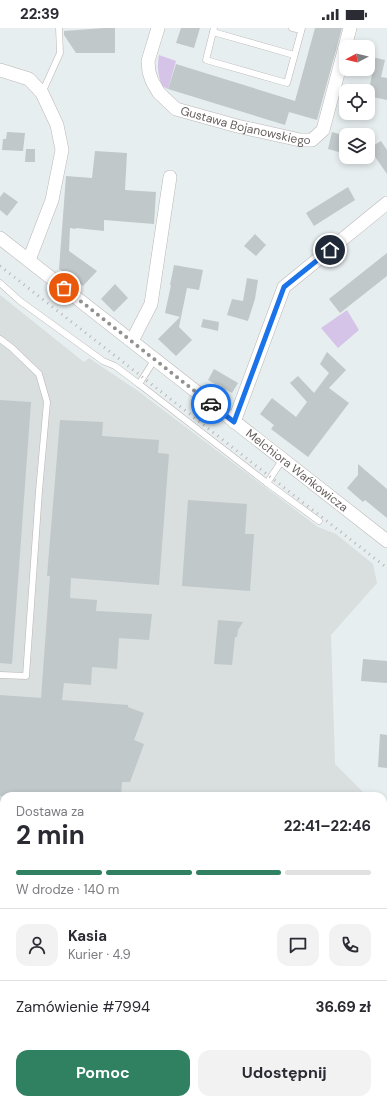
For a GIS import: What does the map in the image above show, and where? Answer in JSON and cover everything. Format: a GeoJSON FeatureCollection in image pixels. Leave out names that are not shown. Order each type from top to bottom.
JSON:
{"type":"FeatureCollection","features":[{"type":"Feature","properties":{"kind":"street","name":"Gustawa Bojanowskiego"},"geometry":{"type":"LineString","coordinates":[[158,28],[148,61],[149,72],[159,93],[176,109],[237,126],[300,140],[312,140],[322,130],[350,28]]}},
{"type":"Feature","properties":{"kind":"street"},"geometry":{"type":"LineString","coordinates":[[0,70],[30,79],[42,93],[57,125],[62,150],[52,200],[29,260]]}},
{"type":"Feature","properties":{"kind":"street"},"geometry":{"type":"LineString","coordinates":[[132,341],[151,304],[170,177]]}},
{"type":"Feature","properties":{"kind":"street"},"geometry":{"type":"LineString","coordinates":[[234,422],[284,287],[387,203]]}},
{"type":"Feature","properties":{"kind":"street","name":"Melchiora Wańkowicza"},"geometry":{"type":"LineString","coordinates":[[0,238],[387,541]]}},
{"type":"Feature","properties":{"kind":"lane"},"geometry":{"type":"LineString","coordinates":[[42,93],[60,53],[59,28]]}},
{"type":"Feature","properties":{"kind":"lane"},"geometry":{"type":"LineString","coordinates":[[292,28],[301,29],[287,83],[206,60],[214,30],[294,55]]}},
{"type":"Feature","properties":{"kind":"lane"},"geometry":{"type":"LineString","coordinates":[[0,283],[27,306],[103,361],[115,366],[267,483],[319,521]]}},
{"type":"Feature","properties":{"kind":"lane"},"geometry":{"type":"LineString","coordinates":[[0,339],[12,348],[39,374],[47,402],[26,676],[0,675]]}},
{"type":"Feature","properties":{"kind":"lane"},"geometry":{"type":"LineString","coordinates":[[139,384],[155,359]]}},
{"type":"Feature","properties":{"kind":"lane"},"geometry":{"type":"LineString","coordinates":[[267,483],[283,459]]}},
{"type":"Feature","properties":{"kind":"shaded area"},"geometry":{"type":"Polygon","coordinates":[[[159,55],[176,61],[168,89],[162,86],[158,67],[159,55]]]}},
{"type":"Feature","properties":{"kind":"shaded area"},"geometry":{"type":"Polygon","coordinates":[[[0,295],[84,362],[89,358],[138,391],[318,527],[336,534],[373,564],[377,583],[331,635],[335,764],[363,792],[0,792],[0,295]]]}},
{"type":"Feature","properties":{"kind":"shaded area"},"geometry":{"type":"Polygon","coordinates":[[[347,310],[359,330],[338,348],[321,328],[347,310]]]}},
{"type":"Feature","properties":{"kind":"building"},"geometry":{"type":"Polygon","coordinates":[[[115,28],[115,53],[76,53],[64,35],[64,31],[115,28]]]}},
{"type":"Feature","properties":{"kind":"building"},"geometry":{"type":"Polygon","coordinates":[[[181,28],[200,28],[194,48],[176,43],[181,28]]]}},
{"type":"Feature","properties":{"kind":"building"},"geometry":{"type":"Polygon","coordinates":[[[315,28],[342,28],[317,120],[289,112],[285,125],[168,89],[176,64],[295,101],[315,28]]]}},
{"type":"Feature","properties":{"kind":"building"},"geometry":{"type":"Polygon","coordinates":[[[375,58],[385,60],[381,77],[387,78],[387,100],[375,97],[375,84],[370,84],[372,76],[375,76],[375,58]]]}},
{"type":"Feature","properties":{"kind":"building"},"geometry":{"type":"Polygon","coordinates":[[[7,132],[25,133],[23,151],[2,150],[3,139],[6,139],[7,132]]]}},
{"type":"Feature","properties":{"kind":"building"},"geometry":{"type":"Polygon","coordinates":[[[332,132],[339,134],[339,152],[328,149],[332,132]]]}},
{"type":"Feature","properties":{"kind":"building"},"geometry":{"type":"Polygon","coordinates":[[[381,141],[387,150],[387,174],[375,157],[375,144],[381,141]]]}},
{"type":"Feature","properties":{"kind":"building"},"geometry":{"type":"Polygon","coordinates":[[[26,149],[35,149],[35,162],[25,162],[26,149]]]}},
{"type":"Feature","properties":{"kind":"building"},"geometry":{"type":"Polygon","coordinates":[[[95,151],[127,153],[125,190],[156,192],[154,224],[104,220],[104,231],[70,228],[69,251],[97,271],[83,286],[59,269],[66,176],[92,178],[95,151]]]}},
{"type":"Feature","properties":{"kind":"building"},"geometry":{"type":"Polygon","coordinates":[[[348,187],[355,200],[314,226],[306,213],[348,187]]]}},
{"type":"Feature","properties":{"kind":"building"},"geometry":{"type":"Polygon","coordinates":[[[4,192],[18,202],[7,216],[0,210],[0,197],[4,192]]]}},
{"type":"Feature","properties":{"kind":"building"},"geometry":{"type":"Polygon","coordinates":[[[255,234],[266,245],[256,256],[244,246],[255,234]]]}},
{"type":"Feature","properties":{"kind":"building"},"geometry":{"type":"Polygon","coordinates":[[[387,253],[387,276],[340,313],[329,299],[387,253]]]}},
{"type":"Feature","properties":{"kind":"building"},"geometry":{"type":"Polygon","coordinates":[[[174,265],[203,270],[199,290],[187,288],[179,327],[192,340],[176,356],[158,339],[180,317],[165,313],[174,265]]]}},
{"type":"Feature","properties":{"kind":"building"},"geometry":{"type":"Polygon","coordinates":[[[247,278],[258,280],[255,299],[248,321],[227,315],[232,299],[243,301],[247,278]]]}},
{"type":"Feature","properties":{"kind":"building"},"geometry":{"type":"Polygon","coordinates":[[[115,284],[128,298],[114,312],[101,299],[115,284]]]}},
{"type":"Feature","properties":{"kind":"building"},"geometry":{"type":"Polygon","coordinates":[[[203,319],[219,322],[218,331],[201,327],[203,319]]]}},
{"type":"Feature","properties":{"kind":"building"},"geometry":{"type":"Polygon","coordinates":[[[327,352],[346,370],[329,388],[349,403],[308,457],[271,429],[274,425],[260,414],[272,398],[296,417],[307,402],[290,383],[298,376],[314,393],[329,373],[320,364],[327,352]]]}},
{"type":"Feature","properties":{"kind":"building"},"geometry":{"type":"Polygon","coordinates":[[[214,369],[238,383],[232,393],[208,380],[214,369]]]}},
{"type":"Feature","properties":{"kind":"building"},"geometry":{"type":"Polygon","coordinates":[[[0,400],[31,402],[12,664],[0,663],[0,400]]]}},
{"type":"Feature","properties":{"kind":"building"},"geometry":{"type":"Polygon","coordinates":[[[60,420],[103,422],[102,436],[159,440],[158,453],[169,454],[159,585],[71,578],[70,598],[97,600],[96,611],[152,614],[149,640],[119,638],[117,669],[92,667],[91,685],[64,683],[62,700],[128,705],[128,707],[144,713],[134,740],[144,744],[130,782],[122,782],[121,792],[0,792],[0,695],[41,698],[50,576],[47,576],[60,420]]]}},
{"type":"Feature","properties":{"kind":"building"},"geometry":{"type":"Polygon","coordinates":[[[358,464],[387,489],[387,518],[365,500],[363,502],[347,488],[358,475],[358,464]]]}},
{"type":"Feature","properties":{"kind":"building"},"geometry":{"type":"Polygon","coordinates":[[[188,500],[247,504],[245,534],[254,534],[250,591],[182,586],[188,500]]]}},
{"type":"Feature","properties":{"kind":"building"},"geometry":{"type":"Polygon","coordinates":[[[218,620],[243,622],[238,630],[237,637],[235,637],[232,665],[214,664],[218,620]]]}},
{"type":"Feature","properties":{"kind":"building"},"geometry":{"type":"Polygon","coordinates":[[[363,659],[387,661],[387,683],[361,681],[363,659]]]}},
{"type":"Feature","properties":{"kind":"building"},"geometry":{"type":"Polygon","coordinates":[[[380,734],[387,735],[387,768],[378,767],[380,734]]]}},
{"type":"Feature","properties":{"kind":"railway"},"geometry":{"type":"LineString","coordinates":[[0,266],[387,568]]}},
{"type":"Feature","properties":{"kind":"way so far"},"geometry":{"type":"LineString","coordinates":[[64,288],[211,404]]}},
{"type":"Feature","properties":{"kind":"route"},"geometry":{"type":"LineString","coordinates":[[211,404],[234,422],[284,287],[330,250]]}}]}
